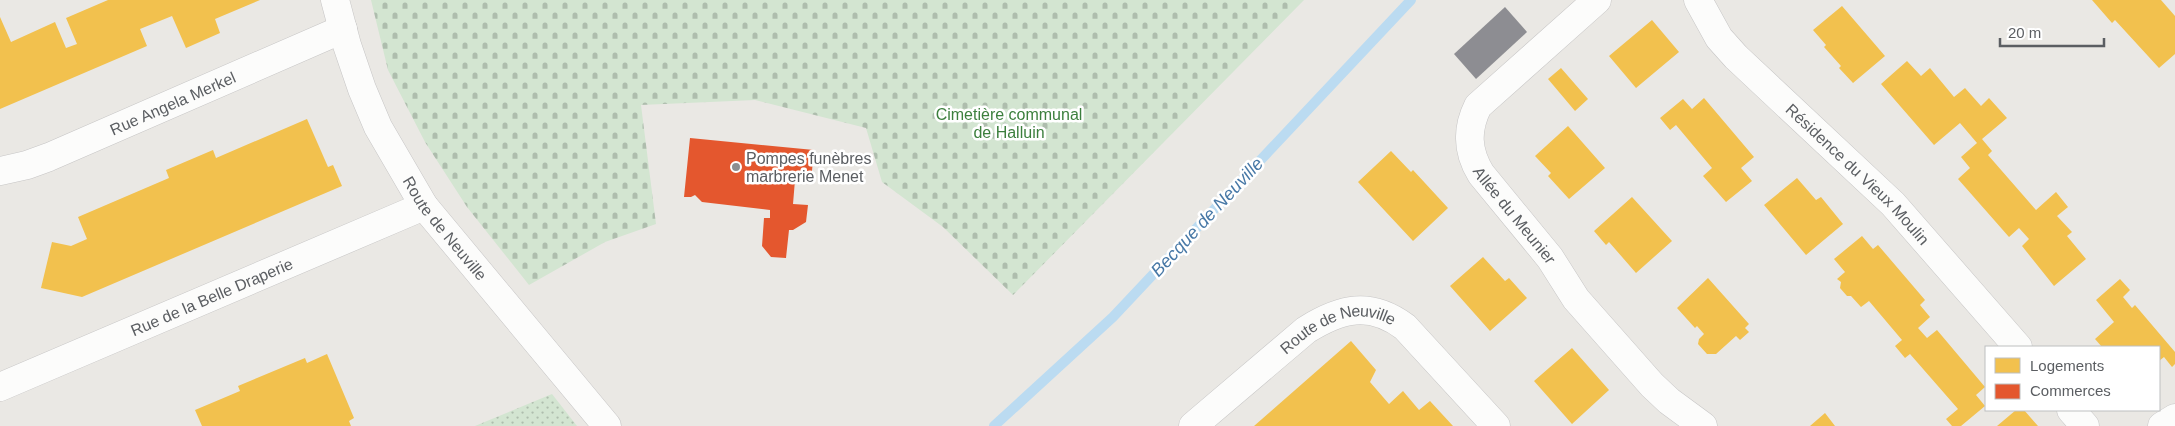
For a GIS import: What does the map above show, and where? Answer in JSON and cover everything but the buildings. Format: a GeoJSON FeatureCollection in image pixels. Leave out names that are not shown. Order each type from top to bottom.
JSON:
{"type":"FeatureCollection","features":[{"type":"Feature","properties":{"kind":"street","name":"Route de Neuville"},"geometry":{"type":"LineString","coordinates":[[335,0],[362,89],[378,127],[424,206],[607,426]]}},
{"type":"Feature","properties":{"kind":"street","name":"Allée du Meunier"},"geometry":{"type":"LineString","coordinates":[[1597,0],[1478,106],[1469,132],[1473,161],[1481,174],[1550,258],[1576,299],[1652,385],[1669,401],[1703,426]]}},
{"type":"Feature","properties":{"kind":"street","name":"Résidence du Vieux Moulin"},"geometry":{"type":"LineString","coordinates":[[1698,0],[1706,18],[1719,38],[1736,57],[1893,204],[2017,346]]}},
{"type":"Feature","properties":{"kind":"street","name":"Rue Angela Merkel"},"geometry":{"type":"LineString","coordinates":[[0,171],[49,157],[343,29]]}},
{"type":"Feature","properties":{"kind":"street","name":"Rue de la Belle Draperie"},"geometry":{"type":"LineString","coordinates":[[0,387],[424,206]]}},
{"type":"Feature","properties":{"kind":"street","name":"Route de Neuville"},"geometry":{"type":"LineString","coordinates":[[1192,426],[1306,330],[1320,321],[1356,310],[1374,311],[1390,316],[1405,327],[1496,426]]}},
{"type":"Feature","properties":{"kind":"street"},"geometry":{"type":"LineString","coordinates":[[2072,411],[2085,426]]}},
{"type":"Feature","properties":{"kind":"street"},"geometry":{"type":"LineString","coordinates":[[2162,426],[2175,418]]}},
{"type":"Feature","properties":{"kind":"green space","name":"Cimetière communal de Halluin"},"geometry":{"type":"Polygon","coordinates":[[[371,0],[1304,0],[1013,295],[943,227],[882,182],[866,128],[755,100],[641,105],[656,224],[605,242],[529,285],[467,207],[425,142],[388,70],[371,0]]]}},
{"type":"Feature","properties":{"kind":"green space"},"geometry":{"type":"Polygon","coordinates":[[[552,394],[577,426],[475,426],[552,394]]]}},
{"type":"Feature","properties":{"kind":"waterway","name":"Becque de Neuville"},"geometry":{"type":"LineString","coordinates":[[994,426],[1113,317],[1411,0]]}},
{"type":"Feature","properties":{"kind":"place","name":"Pompes funèbres marbrerie Menet"},"geometry":{"type":"Point","coordinates":[736,167]}}]}
